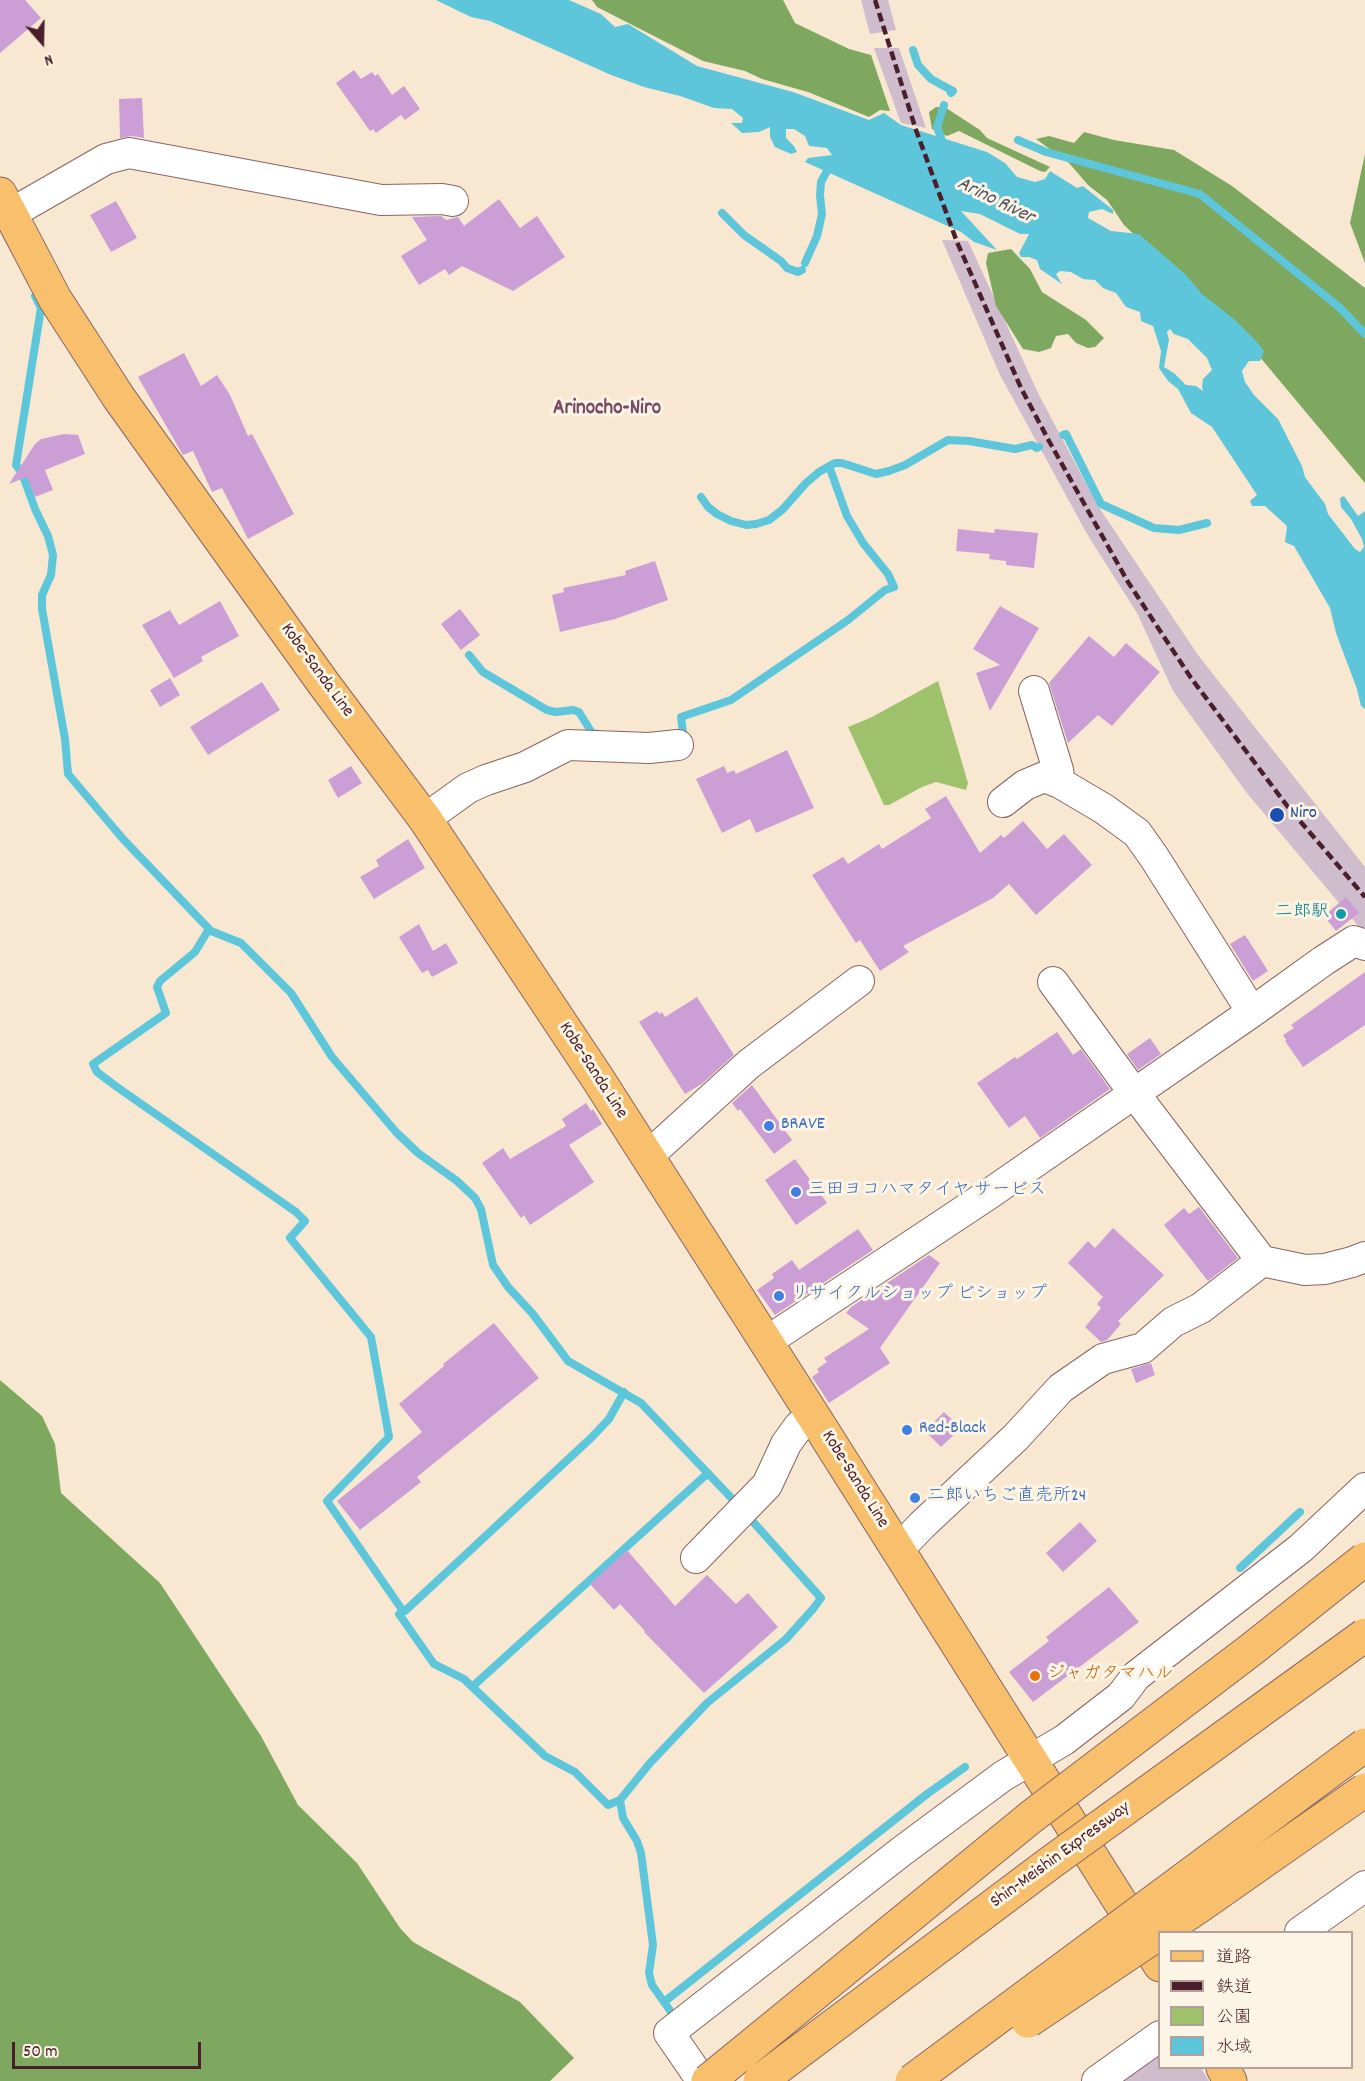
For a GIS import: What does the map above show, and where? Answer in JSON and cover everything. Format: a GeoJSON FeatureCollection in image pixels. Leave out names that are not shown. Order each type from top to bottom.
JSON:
{"type":"FeatureCollection","features":[{"type":"Feature","properties":{"kind":"main road","name":"Kobe-Sanda Line"},"geometry":{"type":"LineString","coordinates":[[5,204],[55,299],[118,398],[425,819],[648,1156],[1158,1962]]}},
{"type":"Feature","properties":{"kind":"main road"},"geometry":{"type":"LineString","coordinates":[[708,2081],[1013,1832],[1365,1559]]}},
{"type":"Feature","properties":{"kind":"main road","name":"Shin-Meishin Expressway"},"geometry":{"type":"LineString","coordinates":[[760,2081],[1041,1870],[1365,1635]]}},
{"type":"Feature","properties":{"kind":"main road"},"geometry":{"type":"LineString","coordinates":[[912,2081],[1365,1744]]}},
{"type":"Feature","properties":{"kind":"main road"},"geometry":{"type":"LineString","coordinates":[[1161,1931],[1365,1790]]}},
{"type":"Feature","properties":{"kind":"main road"},"geometry":{"type":"LineString","coordinates":[[939,2081],[1158,1933]]}},
{"type":"Feature","properties":{"kind":"street"},"geometry":{"type":"LineString","coordinates":[[5,204],[106,159],[129,153],[381,200],[442,199],[453,201]]}},
{"type":"Feature","properties":{"kind":"street"},"geometry":{"type":"LineString","coordinates":[[1034,692],[1060,783]]}},
{"type":"Feature","properties":{"kind":"street"},"geometry":{"type":"LineString","coordinates":[[425,819],[468,788],[525,767],[568,745],[649,748],[678,745]]}},
{"type":"Feature","properties":{"kind":"street"},"geometry":{"type":"LineString","coordinates":[[1003,802],[1025,785],[1044,777],[1060,783],[1104,809],[1137,833],[1252,1012]]}},
{"type":"Feature","properties":{"kind":"street"},"geometry":{"type":"LineString","coordinates":[[766,1342],[980,1200],[1354,941],[1365,945]]}},
{"type":"Feature","properties":{"kind":"street"},"geometry":{"type":"LineString","coordinates":[[648,1156],[748,1064],[859,981]]}},
{"type":"Feature","properties":{"kind":"street"},"geometry":{"type":"LineString","coordinates":[[1053,982],[1134,1093],[1262,1260],[1305,1269],[1325,1269],[1365,1257]]}},
{"type":"Feature","properties":{"kind":"street"},"geometry":{"type":"LineString","coordinates":[[898,1550],[921,1525],[1016,1437],[1061,1388],[1104,1359],[1143,1348],[1173,1322],[1201,1308],[1262,1260]]}},
{"type":"Feature","properties":{"kind":"street"},"geometry":{"type":"LineString","coordinates":[[696,1558],[767,1485],[786,1444],[799,1426],[814,1417]]}},
{"type":"Feature","properties":{"kind":"street"},"geometry":{"type":"LineString","coordinates":[[702,2081],[669,2033],[902,1851],[1003,1776],[1064,1740],[1121,1696],[1136,1676],[1300,1548],[1365,1488]]}},
{"type":"Feature","properties":{"kind":"street"},"geometry":{"type":"LineString","coordinates":[[1301,1931],[1365,1886]]}},
{"type":"Feature","properties":{"kind":"street"},"geometry":{"type":"LineString","coordinates":[[1097,2081],[1158,2037]]}},
{"type":"Feature","properties":{"kind":"shaded area"},"geometry":{"type":"Polygon","coordinates":[[[861,0],[888,0],[896,30],[870,34],[861,0]]]}},
{"type":"Feature","properties":{"kind":"shaded area"},"geometry":{"type":"Polygon","coordinates":[[[874,48],[899,48],[926,128],[901,123],[874,48]]]}},
{"type":"Feature","properties":{"kind":"shaded area"},"geometry":{"type":"Polygon","coordinates":[[[942,240],[968,241],[1039,395],[1098,506],[1198,655],[1365,867],[1365,934],[1246,792],[1173,691],[1137,613],[1087,534],[999,373],[942,240]]]}},
{"type":"Feature","properties":{"kind":"shaded area"},"geometry":{"type":"Polygon","coordinates":[[[1158,2050],[1158,2069],[1202,2069],[1209,2081],[1115,2081],[1158,2050]]]}},
{"type":"Feature","properties":{"kind":"green space"},"geometry":{"type":"Polygon","coordinates":[[[592,0],[783,0],[795,23],[849,49],[871,55],[890,111],[880,110],[869,117],[808,92],[762,79],[745,71],[703,61],[597,7],[592,0]]]}},
{"type":"Feature","properties":{"kind":"green space"},"geometry":{"type":"Polygon","coordinates":[[[936,107],[946,108],[980,130],[987,138],[1050,167],[1045,172],[1040,171],[959,131],[947,136],[932,129],[929,112],[936,107]]]}},
{"type":"Feature","properties":{"kind":"green space"},"geometry":{"type":"Polygon","coordinates":[[[1084,132],[1114,140],[1174,150],[1232,186],[1365,288],[1365,483],[1249,344],[1124,225],[1107,200],[1088,185],[1069,163],[1036,139],[1049,136],[1074,143],[1084,132]]]}},
{"type":"Feature","properties":{"kind":"green space"},"geometry":{"type":"Polygon","coordinates":[[[1365,154],[1365,263],[1350,223],[1365,154]]]}},
{"type":"Feature","properties":{"kind":"green space"},"geometry":{"type":"Polygon","coordinates":[[[1011,249],[1030,269],[1042,292],[1086,320],[1104,338],[1095,347],[1088,348],[1076,343],[1068,334],[1056,336],[1051,348],[1039,352],[1023,349],[996,306],[986,263],[988,253],[1011,249]]]}},
{"type":"Feature","properties":{"kind":"green space"},"geometry":{"type":"Polygon","coordinates":[[[938,681],[968,783],[966,790],[936,782],[889,805],[884,805],[848,727],[870,718],[938,681]]]}},
{"type":"Feature","properties":{"kind":"green space"},"geometry":{"type":"Polygon","coordinates":[[[0,1380],[42,1416],[55,1444],[61,1493],[160,1583],[261,1736],[298,1805],[357,1863],[400,1928],[413,1942],[520,2002],[574,2058],[550,2081],[0,2081],[0,1380]]]}},
{"type":"Feature","properties":{"kind":"water","name":"Arino River"},"geometry":{"type":"Polygon","coordinates":[[[436,0],[569,0],[601,14],[615,27],[628,24],[697,66],[793,92],[869,120],[884,113],[901,125],[987,152],[1005,163],[1017,177],[1035,182],[1045,179],[1050,171],[1077,188],[1083,186],[1113,210],[1113,214],[1102,209],[1089,212],[1088,218],[1111,231],[1139,234],[1186,275],[1202,294],[1234,319],[1264,351],[1260,361],[1249,361],[1242,371],[1245,382],[1254,395],[1278,419],[1302,466],[1305,477],[1325,504],[1328,514],[1355,549],[1360,552],[1364,547],[1362,539],[1341,507],[1340,498],[1344,496],[1358,516],[1365,511],[1365,709],[1361,706],[1336,633],[1330,608],[1294,546],[1285,542],[1287,526],[1265,506],[1252,506],[1250,501],[1257,495],[1212,427],[1191,413],[1178,389],[1168,381],[1159,368],[1161,351],[1153,326],[1141,321],[1140,312],[1126,307],[1116,293],[1103,288],[1095,280],[1083,279],[1071,272],[1060,271],[1056,274],[1062,284],[1040,269],[1037,260],[1021,257],[1019,253],[1029,234],[1020,234],[980,214],[961,211],[997,250],[974,242],[961,232],[805,162],[808,158],[832,155],[827,148],[809,146],[805,136],[794,129],[786,129],[786,138],[797,152],[791,154],[775,147],[770,137],[770,127],[759,132],[742,133],[731,123],[742,123],[743,118],[732,109],[714,108],[644,87],[611,75],[490,21],[471,17],[436,0]],[[1170,329],[1167,332],[1169,340],[1164,367],[1186,385],[1196,386],[1203,391],[1203,379],[1212,370],[1207,358],[1188,339],[1174,334],[1170,329]]]}},
{"type":"Feature","properties":{"kind":"building"},"geometry":{"type":"Polygon","coordinates":[[[0,0],[25,0],[41,18],[0,53],[0,0]]]}},
{"type":"Feature","properties":{"kind":"building"},"geometry":{"type":"Polygon","coordinates":[[[354,70],[361,79],[372,72],[375,76],[378,74],[392,95],[404,86],[420,109],[405,120],[401,115],[376,133],[373,129],[370,131],[336,83],[354,70]]]}},
{"type":"Feature","properties":{"kind":"building"},"geometry":{"type":"Polygon","coordinates":[[[142,98],[144,138],[132,136],[120,138],[119,99],[142,98]]]}},
{"type":"Feature","properties":{"kind":"building"},"geometry":{"type":"Polygon","coordinates":[[[499,199],[520,228],[537,216],[565,257],[513,291],[462,266],[449,275],[445,269],[419,285],[401,256],[427,240],[412,217],[441,216],[446,220],[458,217],[464,226],[499,199]]]}},
{"type":"Feature","properties":{"kind":"building"},"geometry":{"type":"Polygon","coordinates":[[[116,201],[137,238],[111,252],[90,215],[116,201]]]}},
{"type":"Feature","properties":{"kind":"building"},"geometry":{"type":"Polygon","coordinates":[[[184,353],[201,386],[217,375],[230,395],[248,436],[252,434],[294,514],[248,539],[222,488],[212,492],[193,451],[183,455],[138,377],[184,353]]]}},
{"type":"Feature","properties":{"kind":"building"},"geometry":{"type":"Polygon","coordinates":[[[64,434],[78,435],[85,454],[45,470],[53,490],[35,497],[27,477],[9,484],[35,444],[41,439],[64,434]]]}},
{"type":"Feature","properties":{"kind":"building"},"geometry":{"type":"Polygon","coordinates":[[[958,529],[994,533],[995,529],[1038,533],[1034,568],[1006,565],[1006,561],[989,559],[990,554],[956,551],[958,529]]]}},
{"type":"Feature","properties":{"kind":"building"},"geometry":{"type":"Polygon","coordinates":[[[655,561],[668,600],[615,619],[560,632],[552,595],[564,592],[563,588],[626,575],[625,571],[655,561]]]}},
{"type":"Feature","properties":{"kind":"building"},"geometry":{"type":"Polygon","coordinates":[[[220,601],[239,636],[201,657],[203,661],[174,678],[142,625],[170,610],[179,625],[220,601]]]}},
{"type":"Feature","properties":{"kind":"building"},"geometry":{"type":"Polygon","coordinates":[[[1000,606],[1039,628],[990,711],[976,673],[1000,665],[973,649],[1000,606]]]}},
{"type":"Feature","properties":{"kind":"building"},"geometry":{"type":"Polygon","coordinates":[[[460,609],[480,635],[461,650],[441,624],[460,609]]]}},
{"type":"Feature","properties":{"kind":"building"},"geometry":{"type":"Polygon","coordinates":[[[1089,636],[1114,657],[1126,643],[1160,672],[1112,726],[1098,715],[1068,743],[1049,683],[1089,636]]]}},
{"type":"Feature","properties":{"kind":"building"},"geometry":{"type":"Polygon","coordinates":[[[170,678],[180,695],[160,707],[150,690],[170,678]]]}},
{"type":"Feature","properties":{"kind":"building"},"geometry":{"type":"Polygon","coordinates":[[[262,682],[280,710],[208,755],[190,727],[262,682]]]}},
{"type":"Feature","properties":{"kind":"building"},"geometry":{"type":"Polygon","coordinates":[[[787,750],[814,808],[756,833],[750,819],[722,833],[696,779],[724,766],[727,773],[734,770],[736,774],[787,750]]]}},
{"type":"Feature","properties":{"kind":"building"},"geometry":{"type":"Polygon","coordinates":[[[351,766],[362,783],[338,798],[328,780],[351,766]]]}},
{"type":"Feature","properties":{"kind":"building"},"geometry":{"type":"Polygon","coordinates":[[[946,796],[980,853],[1001,835],[1004,838],[1023,821],[1047,849],[1064,834],[1092,865],[1036,915],[1009,884],[993,898],[903,946],[909,952],[880,971],[860,940],[856,943],[812,875],[843,857],[848,864],[879,844],[882,849],[931,818],[925,809],[946,796]]]}},
{"type":"Feature","properties":{"kind":"building"},"geometry":{"type":"Polygon","coordinates":[[[408,839],[425,868],[374,899],[360,877],[379,866],[376,860],[408,839]]]}},
{"type":"Feature","properties":{"kind":"building","name":"二郎駅"},"geometry":{"type":"Polygon","coordinates":[[[1346,897],[1359,913],[1336,931],[1324,916],[1346,897]]]}},
{"type":"Feature","properties":{"kind":"building"},"geometry":{"type":"Polygon","coordinates":[[[419,924],[433,951],[446,943],[458,963],[432,977],[428,970],[422,973],[399,937],[419,924]]]}},
{"type":"Feature","properties":{"kind":"building"},"geometry":{"type":"Polygon","coordinates":[[[1245,935],[1268,971],[1253,981],[1230,944],[1245,935]]]}},
{"type":"Feature","properties":{"kind":"building"},"geometry":{"type":"Polygon","coordinates":[[[1365,972],[1365,1025],[1303,1067],[1283,1035],[1294,1028],[1291,1025],[1365,972]]]}},
{"type":"Feature","properties":{"kind":"building"},"geometry":{"type":"Polygon","coordinates":[[[697,997],[734,1055],[703,1083],[685,1094],[639,1022],[657,1011],[660,1014],[662,1012],[665,1017],[697,997]]]}},
{"type":"Feature","properties":{"kind":"building"},"geometry":{"type":"Polygon","coordinates":[[[1057,1032],[1073,1055],[1081,1049],[1110,1089],[1040,1138],[1025,1116],[1009,1128],[977,1083],[1057,1032]]]}},
{"type":"Feature","properties":{"kind":"building"},"geometry":{"type":"Polygon","coordinates":[[[1150,1038],[1161,1054],[1138,1070],[1127,1054],[1150,1038]]]}},
{"type":"Feature","properties":{"kind":"building","name":"BRAVE"},"geometry":{"type":"Polygon","coordinates":[[[752,1085],[792,1140],[774,1154],[740,1109],[738,1111],[732,1103],[752,1085]]]}},
{"type":"Feature","properties":{"kind":"building"},"geometry":{"type":"Polygon","coordinates":[[[586,1103],[591,1111],[593,1109],[602,1124],[569,1145],[594,1182],[530,1225],[524,1215],[521,1218],[482,1163],[503,1148],[510,1159],[566,1126],[562,1119],[586,1103]]]}},
{"type":"Feature","properties":{"kind":"building","name":"三田ヨコハマタイヤ サービス"},"geometry":{"type":"Polygon","coordinates":[[[795,1159],[827,1203],[796,1225],[765,1180],[795,1159]]]}},
{"type":"Feature","properties":{"kind":"building"},"geometry":{"type":"Polygon","coordinates":[[[1199,1207],[1238,1258],[1208,1281],[1164,1225],[1184,1208],[1189,1214],[1199,1207]]]}},
{"type":"Feature","properties":{"kind":"building"},"geometry":{"type":"Polygon","coordinates":[[[1113,1228],[1164,1275],[1118,1321],[1121,1324],[1107,1340],[1101,1342],[1085,1327],[1101,1308],[1097,1304],[1103,1297],[1068,1263],[1088,1241],[1095,1248],[1113,1228]]]}},
{"type":"Feature","properties":{"kind":"building"},"geometry":{"type":"Polygon","coordinates":[[[858,1229],[873,1250],[775,1315],[757,1290],[774,1278],[772,1274],[792,1260],[799,1270],[858,1229]]]}},
{"type":"Feature","properties":{"kind":"building"},"geometry":{"type":"Polygon","coordinates":[[[929,1255],[940,1263],[880,1348],[890,1363],[829,1403],[812,1377],[819,1372],[817,1369],[827,1362],[824,1358],[869,1329],[846,1313],[851,1307],[929,1255]]]}},
{"type":"Feature","properties":{"kind":"building"},"geometry":{"type":"Polygon","coordinates":[[[494,1323],[539,1378],[417,1477],[421,1482],[360,1530],[337,1501],[422,1432],[399,1404],[444,1366],[443,1364],[494,1323]]]}},
{"type":"Feature","properties":{"kind":"building"},"geometry":{"type":"Polygon","coordinates":[[[1151,1363],[1155,1375],[1136,1383],[1131,1369],[1151,1363]]]}},
{"type":"Feature","properties":{"kind":"building"},"geometry":{"type":"Polygon","coordinates":[[[944,1412],[961,1428],[941,1447],[925,1431],[944,1412]]]}},
{"type":"Feature","properties":{"kind":"building"},"geometry":{"type":"Polygon","coordinates":[[[1080,1522],[1097,1541],[1063,1572],[1046,1553],[1080,1522]]]}},
{"type":"Feature","properties":{"kind":"building"},"geometry":{"type":"Polygon","coordinates":[[[627,1550],[675,1606],[707,1575],[736,1604],[748,1593],[778,1627],[704,1693],[620,1604],[614,1610],[590,1584],[627,1550]]]}},
{"type":"Feature","properties":{"kind":"building"},"geometry":{"type":"Polygon","coordinates":[[[1109,1587],[1139,1622],[1033,1702],[1009,1672],[1049,1641],[1046,1637],[1109,1587]]]}},
{"type":"Feature","properties":{"kind":"waterway"},"geometry":{"type":"LineString","coordinates":[[913,50],[918,65],[931,79],[953,91],[951,93]]}},
{"type":"Feature","properties":{"kind":"waterway"},"geometry":{"type":"LineString","coordinates":[[944,105],[937,127],[944,146]]}},
{"type":"Feature","properties":{"kind":"waterway"},"geometry":{"type":"LineString","coordinates":[[1018,140],[1046,152],[1200,194],[1339,307],[1365,334]]}},
{"type":"Feature","properties":{"kind":"waterway"},"geometry":{"type":"LineString","coordinates":[[805,263],[817,236],[822,214],[821,182],[829,167],[834,165]]}},
{"type":"Feature","properties":{"kind":"waterway"},"geometry":{"type":"LineString","coordinates":[[722,213],[744,235],[781,261],[787,268],[798,272],[802,270]]}},
{"type":"Feature","properties":{"kind":"waterway"},"geometry":{"type":"LineString","coordinates":[[35,296],[41,308],[16,465],[22,473],[48,536],[53,555],[51,575],[42,595],[42,609],[65,739],[68,774],[123,839],[211,931],[241,943],[291,993],[332,1057],[396,1132],[418,1153],[457,1181],[475,1198],[481,1209],[493,1265],[568,1361],[641,1403],[739,1506]]}},
{"type":"Feature","properties":{"kind":"waterway"},"geometry":{"type":"LineString","coordinates":[[1063,435],[1066,434],[1101,504],[1154,528],[1179,530],[1207,523]]}},
{"type":"Feature","properties":{"kind":"waterway"},"geometry":{"type":"LineString","coordinates":[[701,497],[708,507],[731,521],[746,525],[756,524],[769,520],[782,510],[806,483],[835,463],[842,463],[876,474],[905,465],[948,440],[969,441],[1015,449],[1032,445],[1039,447]]}},
{"type":"Feature","properties":{"kind":"waterway"},"geometry":{"type":"LineString","coordinates":[[683,733],[681,717],[731,700],[848,620],[885,590],[894,587],[888,574],[863,543],[847,516],[829,466]]}},
{"type":"Feature","properties":{"kind":"waterway"},"geometry":{"type":"LineString","coordinates":[[469,655],[483,672],[547,710],[579,712],[592,733],[598,734]]}},
{"type":"Feature","properties":{"kind":"waterway"},"geometry":{"type":"LineString","coordinates":[[209,929],[195,952],[160,981],[157,987],[166,1013],[93,1064],[97,1072],[117,1087],[296,1212],[305,1221],[290,1238],[371,1337],[389,1437],[327,1501],[403,1611]]}},
{"type":"Feature","properties":{"kind":"waterway"},"geometry":{"type":"LineString","coordinates":[[620,1800],[608,1805],[575,1772],[545,1756],[464,1679],[434,1664],[399,1614],[405,1611],[591,1438],[609,1419],[624,1392]]}},
{"type":"Feature","properties":{"kind":"waterway"},"geometry":{"type":"LineString","coordinates":[[472,1687],[708,1473]]}},
{"type":"Feature","properties":{"kind":"waterway"},"geometry":{"type":"LineString","coordinates":[[1240,1568],[1300,1512]]}},
{"type":"Feature","properties":{"kind":"waterway"},"geometry":{"type":"LineString","coordinates":[[676,2019],[652,1985],[649,1973],[653,1945],[641,1853],[637,1841],[623,1818],[620,1800],[650,1763],[707,1703],[786,1639],[821,1598],[747,1515]]}},
{"type":"Feature","properties":{"kind":"waterway"},"geometry":{"type":"LineString","coordinates":[[664,2002],[927,1794],[965,1767]]}},
{"type":"Feature","properties":{"kind":"railway"},"geometry":{"type":"LineString","coordinates":[[875,0],[916,130],[957,242],[1021,388],[1049,441],[1128,582],[1191,678],[1288,807],[1365,897]]}},
{"type":"Feature","properties":{"kind":"place","name":"Niro"},"geometry":{"type":"Point","coordinates":[1277,815]}},
{"type":"Feature","properties":{"kind":"place","name":"二郎駅"},"geometry":{"type":"Point","coordinates":[1341,914]}},
{"type":"Feature","properties":{"kind":"place","name":"BRAVE"},"geometry":{"type":"Point","coordinates":[769,1126]}},
{"type":"Feature","properties":{"kind":"place","name":"三田ヨコハマタイヤ サービス"},"geometry":{"type":"Point","coordinates":[796,1192]}},
{"type":"Feature","properties":{"kind":"place","name":"リサイクルショップ ビショップ"},"geometry":{"type":"Point","coordinates":[779,1296]}},
{"type":"Feature","properties":{"kind":"place","name":"Red-Black"},"geometry":{"type":"Point","coordinates":[907,1430]}},
{"type":"Feature","properties":{"kind":"place","name":"二郎いちご直売所24"},"geometry":{"type":"Point","coordinates":[915,1498]}},
{"type":"Feature","properties":{"kind":"place","name":"ジャガタマハル"},"geometry":{"type":"Point","coordinates":[1035,1676]}},
{"type":"Feature","properties":{"kind":"district","name":"Arinocho-Niro"},"geometry":{"type":"Point","coordinates":[607,410]}}]}
